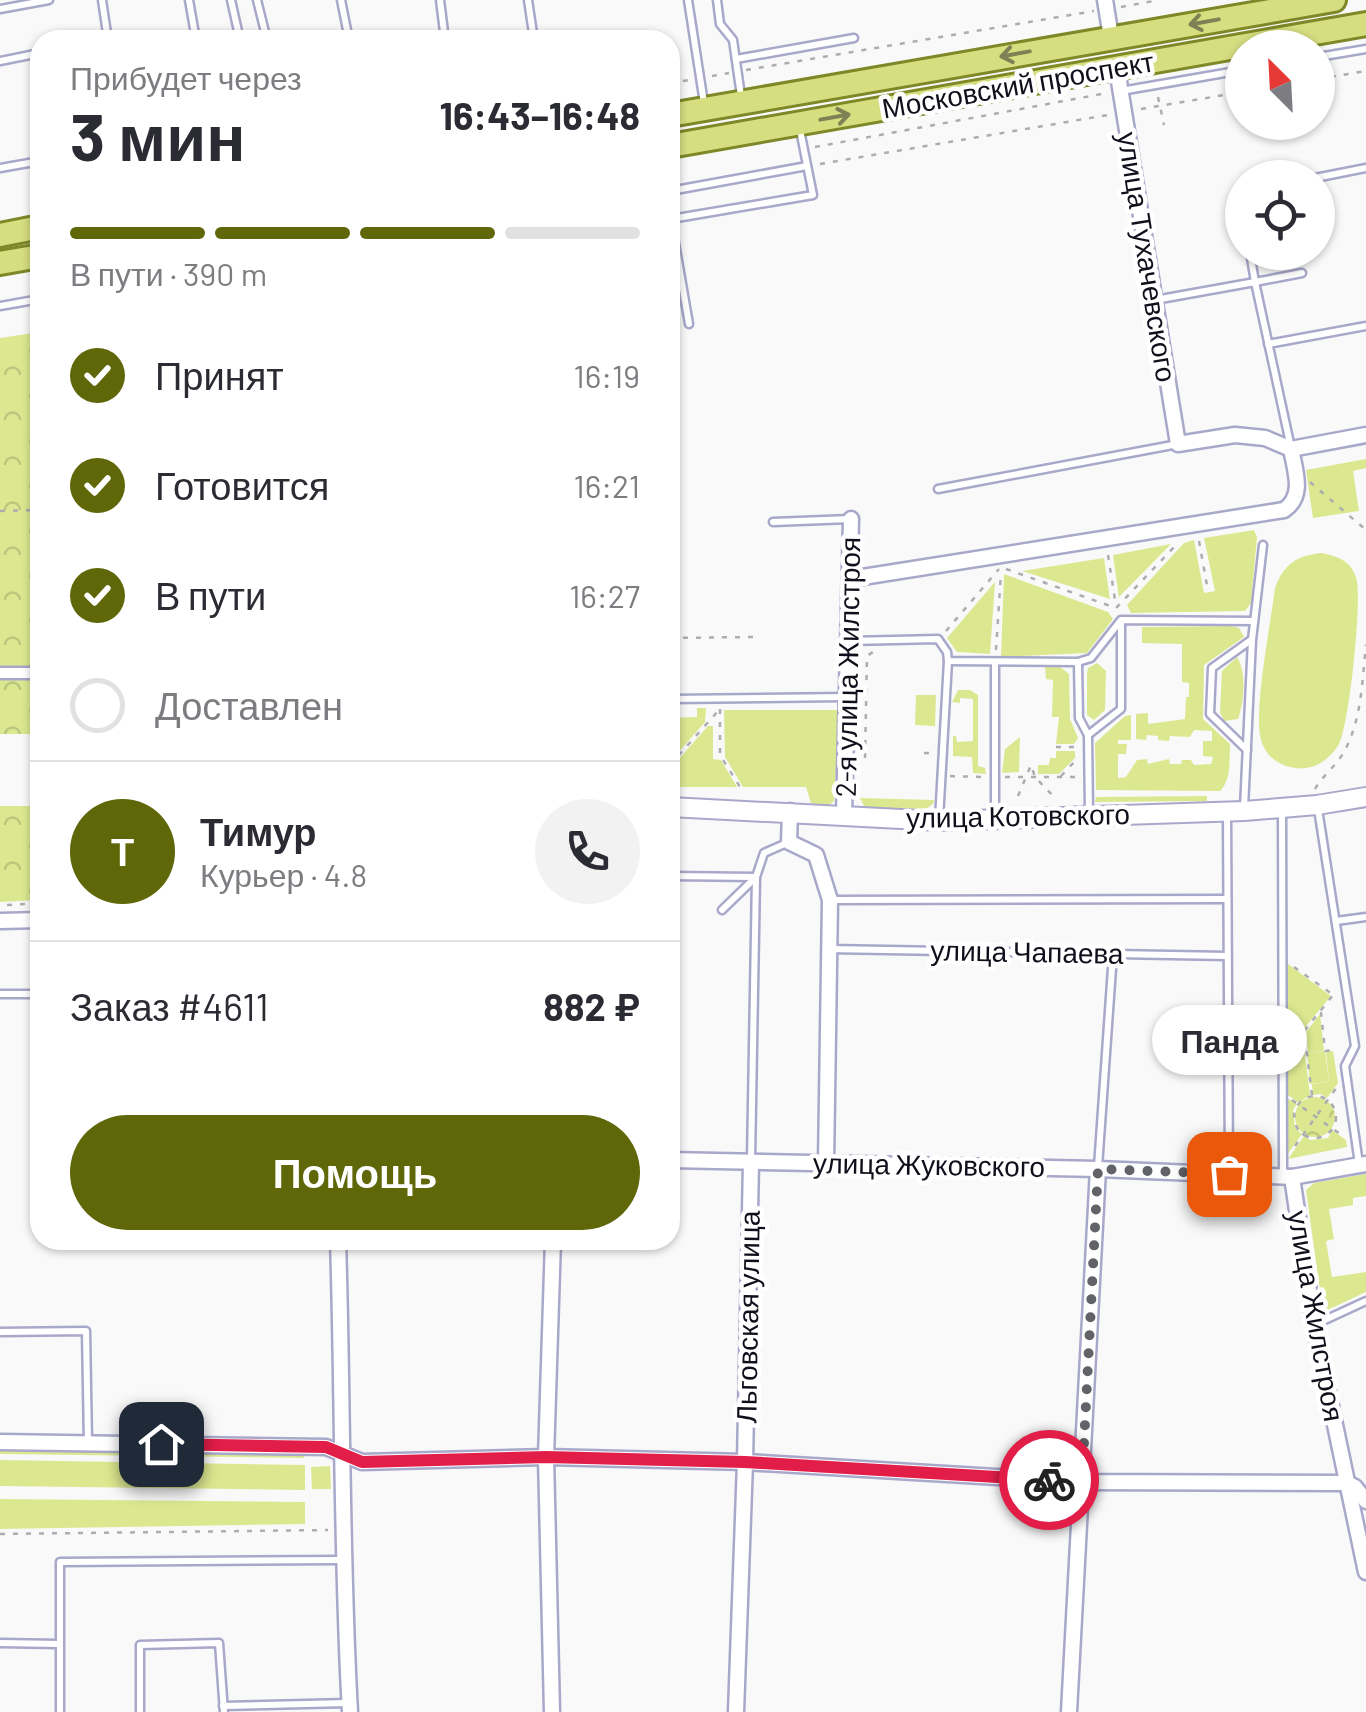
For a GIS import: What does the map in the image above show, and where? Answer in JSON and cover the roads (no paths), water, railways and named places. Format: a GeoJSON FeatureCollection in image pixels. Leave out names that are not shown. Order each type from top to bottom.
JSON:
{"type":"FeatureCollection","features":[{"type":"Feature","properties":{"kind":"main road","name":"Московский проспект"},"geometry":{"type":"LineString","coordinates":[[680,113],[1334,0]]}},
{"type":"Feature","properties":{"kind":"main road","name":"Московский проспект"},"geometry":{"type":"LineString","coordinates":[[680,144],[1118,80],[1366,24]]}},
{"type":"Feature","properties":{"kind":"main road"},"geometry":{"type":"LineString","coordinates":[[1111,37],[1118,80]]}},
{"type":"Feature","properties":{"kind":"main road"},"geometry":{"type":"LineString","coordinates":[[0,234],[30,229]]}},
{"type":"Feature","properties":{"kind":"main road"},"geometry":{"type":"LineString","coordinates":[[0,263],[30,258]]}},
{"type":"Feature","properties":{"kind":"street"},"geometry":{"type":"LineString","coordinates":[[1106,5],[1111,37]]}},
{"type":"Feature","properties":{"kind":"street","name":"улица Тухачевского"},"geometry":{"type":"LineString","coordinates":[[1118,80],[1178,444]]}},
{"type":"Feature","properties":{"kind":"street"},"geometry":{"type":"LineString","coordinates":[[1178,444],[1235,435],[1265,438],[1291,449],[1366,435]]}},
{"type":"Feature","properties":{"kind":"street"},"geometry":{"type":"LineString","coordinates":[[850,579],[1284,510],[1294,504],[1298,494],[1291,449]]}},
{"type":"Feature","properties":{"kind":"street","name":"2-я улица Жилстроя"},"geometry":{"type":"LineString","coordinates":[[844,815],[851,519]]}},
{"type":"Feature","properties":{"kind":"street"},"geometry":{"type":"LineString","coordinates":[[0,673],[30,673]]}},
{"type":"Feature","properties":{"kind":"street","name":"улица Котовского"},"geometry":{"type":"LineString","coordinates":[[680,807],[938,821],[1235,811],[1366,797]]}},
{"type":"Feature","properties":{"kind":"street"},"geometry":{"type":"LineString","coordinates":[[790,811],[790,842],[816,854],[830,900],[826,1164]]}},
{"type":"Feature","properties":{"kind":"street"},"geometry":{"type":"LineString","coordinates":[[0,921],[30,920]]}},
{"type":"Feature","properties":{"kind":"street","name":"улица Жуковского"},"geometry":{"type":"LineString","coordinates":[[680,1160],[1229,1174],[1363,1165]]}},
{"type":"Feature","properties":{"kind":"street","name":"Льговская улица"},"geometry":{"type":"LineString","coordinates":[[736,1712],[751,1162]]}},
{"type":"Feature","properties":{"kind":"street"},"geometry":{"type":"LineString","coordinates":[[1069,1712],[1098,1169]]}},
{"type":"Feature","properties":{"kind":"street","name":"улица Жилстроя"},"geometry":{"type":"LineString","coordinates":[[1286,1172],[1366,1572]]}},
{"type":"Feature","properties":{"kind":"street"},"geometry":{"type":"LineString","coordinates":[[338,1250],[349,1708]]}},
{"type":"Feature","properties":{"kind":"street"},"geometry":{"type":"LineString","coordinates":[[552,1712],[546,1457],[553,1250]]}},
{"type":"Feature","properties":{"kind":"street"},"geometry":{"type":"LineString","coordinates":[[0,1442],[326,1447],[362,1462],[546,1457],[745,1462],[1082,1482],[1347,1484],[1355,1487],[1366,1501]]}},
{"type":"Feature","properties":{"kind":"lane"},"geometry":{"type":"LineString","coordinates":[[0,10],[17,3],[50,0]]}},
{"type":"Feature","properties":{"kind":"lane"},"geometry":{"type":"LineString","coordinates":[[102,0],[106,30]]}},
{"type":"Feature","properties":{"kind":"lane"},"geometry":{"type":"LineString","coordinates":[[190,0],[194,30]]}},
{"type":"Feature","properties":{"kind":"lane"},"geometry":{"type":"LineString","coordinates":[[231,0],[238,30]]}},
{"type":"Feature","properties":{"kind":"lane"},"geometry":{"type":"LineString","coordinates":[[258,0],[265,30]]}},
{"type":"Feature","properties":{"kind":"lane"},"geometry":{"type":"LineString","coordinates":[[341,0],[347,30]]}},
{"type":"Feature","properties":{"kind":"lane"},"geometry":{"type":"LineString","coordinates":[[440,0],[444,30]]}},
{"type":"Feature","properties":{"kind":"lane"},"geometry":{"type":"LineString","coordinates":[[528,0],[532,30]]}},
{"type":"Feature","properties":{"kind":"lane"},"geometry":{"type":"LineString","coordinates":[[688,0],[705,109]]}},
{"type":"Feature","properties":{"kind":"lane"},"geometry":{"type":"LineString","coordinates":[[717,0],[720,24],[733,40],[742,102]]}},
{"type":"Feature","properties":{"kind":"lane"},"geometry":{"type":"LineString","coordinates":[[736,58],[854,38]]}},
{"type":"Feature","properties":{"kind":"lane"},"geometry":{"type":"LineString","coordinates":[[1335,54],[1366,49]]}},
{"type":"Feature","properties":{"kind":"lane"},"geometry":{"type":"LineString","coordinates":[[0,61],[30,55]]}},
{"type":"Feature","properties":{"kind":"lane"},"geometry":{"type":"LineString","coordinates":[[1118,80],[1225,71]]}},
{"type":"Feature","properties":{"kind":"lane"},"geometry":{"type":"LineString","coordinates":[[680,215],[814,195],[799,124]]}},
{"type":"Feature","properties":{"kind":"lane"},"geometry":{"type":"LineString","coordinates":[[0,168],[30,163]]}},
{"type":"Feature","properties":{"kind":"lane"},"geometry":{"type":"LineString","coordinates":[[680,189],[807,166]]}},
{"type":"Feature","properties":{"kind":"lane"},"geometry":{"type":"LineString","coordinates":[[1335,174],[1366,168]]}},
{"type":"Feature","properties":{"kind":"lane"},"geometry":{"type":"LineString","coordinates":[[1253,270],[1291,449]]}},
{"type":"Feature","properties":{"kind":"lane"},"geometry":{"type":"LineString","coordinates":[[680,273],[689,324]]}},
{"type":"Feature","properties":{"kind":"lane"},"geometry":{"type":"LineString","coordinates":[[1154,300],[1302,273]]}},
{"type":"Feature","properties":{"kind":"lane"},"geometry":{"type":"LineString","coordinates":[[0,306],[30,301]]}},
{"type":"Feature","properties":{"kind":"lane"},"geometry":{"type":"LineString","coordinates":[[1268,344],[1366,326]]}},
{"type":"Feature","properties":{"kind":"lane"},"geometry":{"type":"LineString","coordinates":[[938,490],[1178,444]]}},
{"type":"Feature","properties":{"kind":"lane"},"geometry":{"type":"LineString","coordinates":[[773,522],[851,519]]}},
{"type":"Feature","properties":{"kind":"lane"},"geometry":{"type":"LineString","coordinates":[[1229,1174],[1226,899],[1235,811],[1247,750],[1252,640],[1263,545]]}},
{"type":"Feature","properties":{"kind":"lane"},"geometry":{"type":"LineString","coordinates":[[1121,620],[1254,621]]}},
{"type":"Feature","properties":{"kind":"lane"},"geometry":{"type":"LineString","coordinates":[[948,662],[1078,662],[1091,658],[1121,620]]}},
{"type":"Feature","properties":{"kind":"lane"},"geometry":{"type":"LineString","coordinates":[[1088,736],[1121,708],[1121,620]]}},
{"type":"Feature","properties":{"kind":"lane"},"geometry":{"type":"LineString","coordinates":[[848,641],[938,640],[947,652],[938,821]]}},
{"type":"Feature","properties":{"kind":"lane"},"geometry":{"type":"LineString","coordinates":[[1247,750],[1210,714],[1210,699],[1212,668],[1252,640]]}},
{"type":"Feature","properties":{"kind":"lane"},"geometry":{"type":"LineString","coordinates":[[1078,662],[1079,718],[1088,736],[1089,816]]}},
{"type":"Feature","properties":{"kind":"lane"},"geometry":{"type":"LineString","coordinates":[[995,663],[995,820]]}},
{"type":"Feature","properties":{"kind":"lane"},"geometry":{"type":"LineString","coordinates":[[680,699],[848,697]]}},
{"type":"Feature","properties":{"kind":"lane"},"geometry":{"type":"LineString","coordinates":[[1315,800],[1355,1046],[1345,1066],[1363,1165]]}},
{"type":"Feature","properties":{"kind":"lane"},"geometry":{"type":"LineString","coordinates":[[1282,808],[1286,1172]]}},
{"type":"Feature","properties":{"kind":"lane"},"geometry":{"type":"LineString","coordinates":[[751,1162],[756,876],[764,853],[790,842]]}},
{"type":"Feature","properties":{"kind":"lane"},"geometry":{"type":"LineString","coordinates":[[680,876],[756,876]]}},
{"type":"Feature","properties":{"kind":"lane"},"geometry":{"type":"LineString","coordinates":[[722,910],[756,876]]}},
{"type":"Feature","properties":{"kind":"lane"},"geometry":{"type":"LineString","coordinates":[[830,900],[1226,899]]}},
{"type":"Feature","properties":{"kind":"lane"},"geometry":{"type":"LineString","coordinates":[[1336,921],[1366,917]]}},
{"type":"Feature","properties":{"kind":"lane","name":"улица Чапаева"},"geometry":{"type":"LineString","coordinates":[[827,949],[1227,956]]}},
{"type":"Feature","properties":{"kind":"lane"},"geometry":{"type":"LineString","coordinates":[[1098,1169],[1113,954]]}},
{"type":"Feature","properties":{"kind":"lane"},"geometry":{"type":"LineString","coordinates":[[0,994],[30,994]]}},
{"type":"Feature","properties":{"kind":"lane"},"geometry":{"type":"LineString","coordinates":[[1314,1325],[1366,1301]]}},
{"type":"Feature","properties":{"kind":"lane"},"geometry":{"type":"LineString","coordinates":[[0,1332],[86,1332],[88,1443]]}},
{"type":"Feature","properties":{"kind":"lane"},"geometry":{"type":"LineString","coordinates":[[60,1712],[60,1562],[343,1560]]}},
{"type":"Feature","properties":{"kind":"lane"},"geometry":{"type":"LineString","coordinates":[[0,1643],[60,1644]]}},
{"type":"Feature","properties":{"kind":"lane"},"geometry":{"type":"LineString","coordinates":[[140,1712],[140,1645],[219,1643],[223,1709],[349,1708]]}},
{"type":"Feature","properties":{"kind":"place","name":"Панда"},"geometry":{"type":"Point","coordinates":[1229,1174]}}]}
